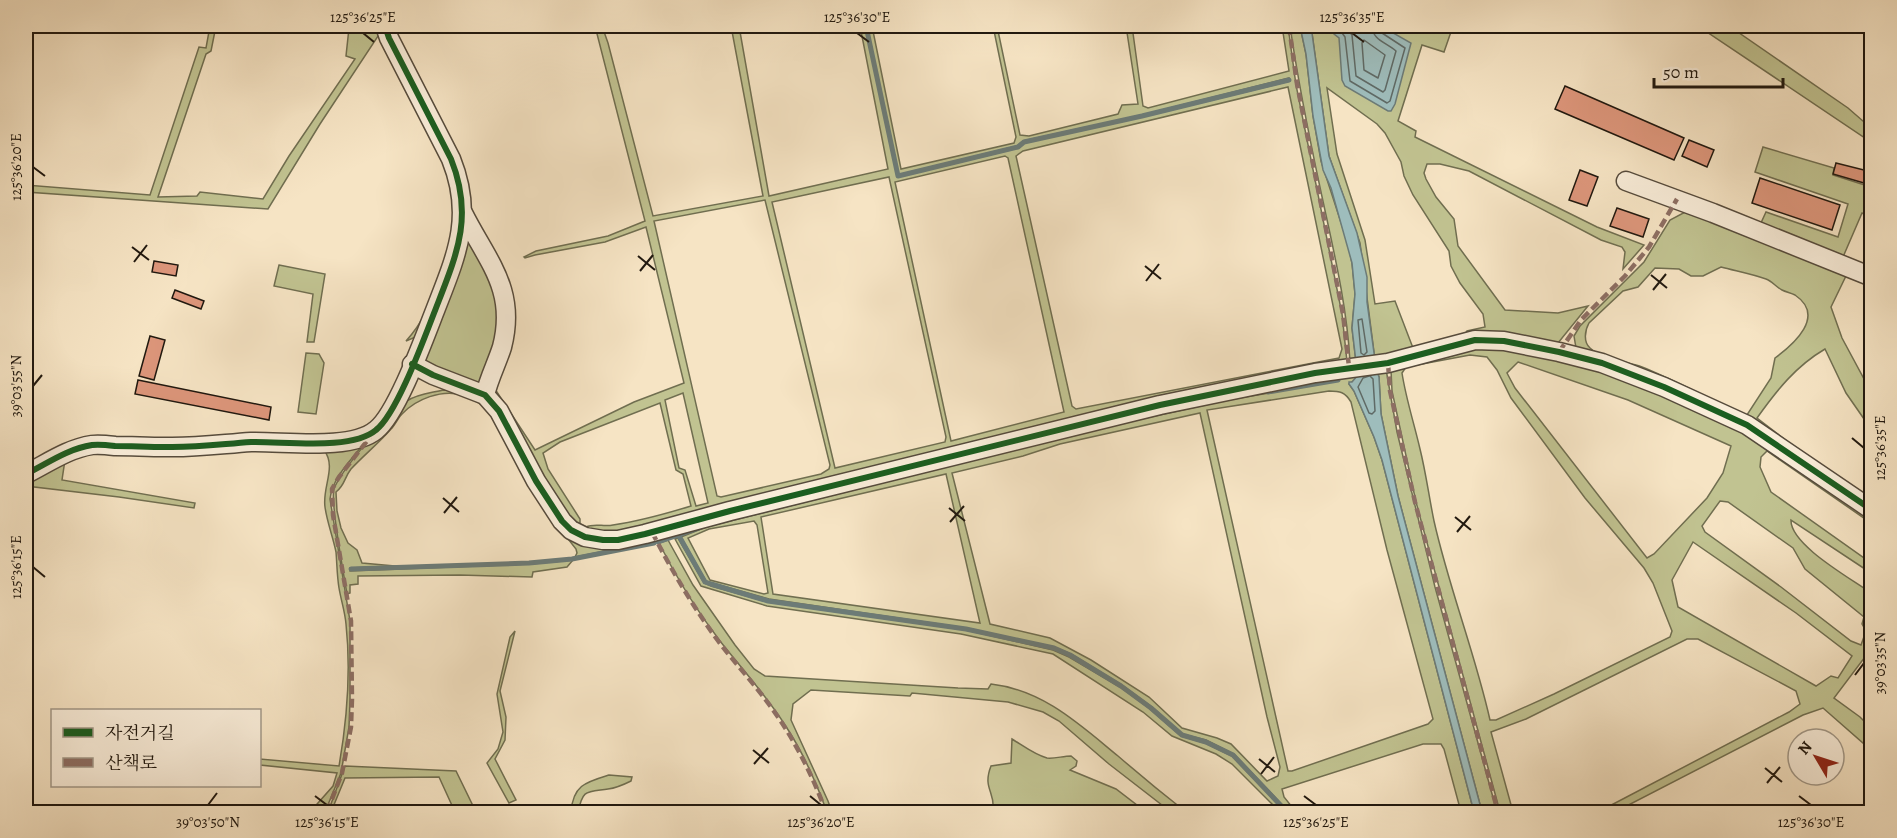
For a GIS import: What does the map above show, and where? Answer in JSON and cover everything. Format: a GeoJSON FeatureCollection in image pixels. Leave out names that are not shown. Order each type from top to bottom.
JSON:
{"type":"FeatureCollection","features":[{"type":"Feature","properties":{"kind":"street"},"geometry":{"type":"LineString","coordinates":[[26,474],[61,454],[94,444],[167,447],[218,446],[248,442],[341,442],[356,440],[375,432],[385,421],[441,294],[458,246],[463,213],[458,177],[451,159],[385,26]]}},
{"type":"Feature","properties":{"kind":"street"},"geometry":{"type":"LineString","coordinates":[[1626,181],[1713,213],[1872,277]]}},
{"type":"Feature","properties":{"kind":"street"},"geometry":{"type":"LineString","coordinates":[[463,213],[494,267],[507,309],[501,349],[488,379],[485,395]]}},
{"type":"Feature","properties":{"kind":"street"},"geometry":{"type":"LineString","coordinates":[[412,364],[433,375],[485,395],[499,411],[536,481],[562,521],[571,530],[585,537],[610,540],[645,534],[1160,405],[1354,366],[1388,363],[1475,340],[1504,341],[1602,363],[1665,387],[1747,425],[1872,510]]}},
{"type":"Feature","properties":{"kind":"green space"},"geometry":{"type":"Polygon","coordinates":[[[210,26],[216,26],[211,51],[206,54],[158,197],[197,196],[200,192],[263,199],[289,156],[355,59],[346,56],[349,28],[336,26],[378,28],[381,26],[450,166],[456,186],[457,228],[453,248],[440,289],[418,336],[406,341],[425,313],[448,255],[456,219],[455,195],[447,167],[435,139],[378,36],[268,209],[26,192],[26,185],[150,195],[199,47],[206,48],[210,26]]]}},
{"type":"Feature","properties":{"kind":"green space"},"geometry":{"type":"Polygon","coordinates":[[[595,26],[602,26],[608,43],[653,216],[763,196],[731,26],[739,26],[769,196],[888,169],[860,26],[865,26],[898,177],[1018,148],[1024,143],[1290,81],[1289,78],[1142,115],[1023,141],[1017,146],[898,175],[867,26],[872,26],[901,169],[1014,143],[1016,137],[993,26],[997,26],[1020,135],[1029,136],[1118,114],[1122,105],[1138,104],[1126,26],[1132,26],[1143,106],[1148,108],[1289,71],[1282,26],[1288,26],[1296,85],[1342,314],[1347,362],[624,536],[574,527],[492,395],[495,389],[535,450],[634,402],[684,383],[646,227],[605,242],[524,257],[536,251],[608,236],[645,221],[595,26]],[[1288,87],[1023,151],[1016,156],[1072,406],[1076,409],[1339,358],[1342,349],[1288,87]],[[1005,156],[895,182],[951,441],[1064,412],[1008,158],[1005,156]],[[889,177],[772,202],[835,468],[945,442],[946,437],[889,177]],[[765,200],[654,221],[717,496],[721,497],[821,474],[829,469],[830,465],[765,200]],[[683,393],[665,400],[679,468],[685,470],[696,506],[708,503],[683,393]],[[660,403],[560,442],[543,453],[548,469],[580,519],[580,524],[586,527],[633,521],[691,506],[683,474],[676,470],[660,403]]]}},
{"type":"Feature","properties":{"kind":"green space"},"geometry":{"type":"Polygon","coordinates":[[[1290,26],[1300,26],[1321,161],[1352,263],[1355,294],[1352,328],[1356,362],[1350,362],[1339,277],[1308,129],[1290,26]]]}},
{"type":"Feature","properties":{"kind":"green space"},"geometry":{"type":"Polygon","coordinates":[[[1311,26],[1405,26],[1414,30],[1417,26],[1453,26],[1444,52],[1422,45],[1398,121],[1416,131],[1415,137],[1597,227],[1644,245],[1623,269],[1625,252],[1622,247],[1601,240],[1469,171],[1440,164],[1427,164],[1424,173],[1426,179],[1436,197],[1454,219],[1458,246],[1505,310],[1558,313],[1588,306],[1558,343],[1463,337],[1467,331],[1485,327],[1483,314],[1460,283],[1451,266],[1449,251],[1413,195],[1404,176],[1401,162],[1385,133],[1377,124],[1327,88],[1337,154],[1365,240],[1375,304],[1395,301],[1413,348],[1375,360],[1360,243],[1329,156],[1311,26]]]}},
{"type":"Feature","properties":{"kind":"green space"},"geometry":{"type":"Polygon","coordinates":[[[1698,26],[1729,26],[1848,108],[1871,128],[1871,142],[1698,26]]]}},
{"type":"Feature","properties":{"kind":"green space"},"geometry":{"type":"Polygon","coordinates":[[[1763,147],[1834,168],[1833,175],[1871,187],[1871,217],[1862,213],[1843,257],[1760,225],[1766,212],[1838,237],[1848,204],[1755,172],[1763,147]]]}},
{"type":"Feature","properties":{"kind":"green space"},"geometry":{"type":"Polygon","coordinates":[[[1687,211],[1871,280],[1871,286],[1846,276],[1831,307],[1842,338],[1871,392],[1871,429],[1846,393],[1825,349],[1788,379],[1757,418],[1809,458],[1743,421],[1771,378],[1775,358],[1804,329],[1808,312],[1804,303],[1795,295],[1782,290],[1768,280],[1755,276],[1721,267],[1703,276],[1691,276],[1679,269],[1655,268],[1638,287],[1623,291],[1589,323],[1586,329],[1586,343],[1595,351],[1607,357],[1642,367],[1718,402],[1576,348],[1574,336],[1580,326],[1644,262],[1670,220],[1687,211]]]}},
{"type":"Feature","properties":{"kind":"green space"},"geometry":{"type":"Polygon","coordinates":[[[467,233],[485,259],[503,316],[482,389],[419,360],[467,233]]]}},
{"type":"Feature","properties":{"kind":"green space"},"geometry":{"type":"Polygon","coordinates":[[[279,265],[325,274],[314,342],[307,342],[313,294],[274,286],[279,265]]]}},
{"type":"Feature","properties":{"kind":"green space"},"geometry":{"type":"Polygon","coordinates":[[[1486,346],[1591,366],[1709,411],[1871,514],[1871,523],[1767,451],[1761,457],[1760,467],[1771,492],[1871,563],[1871,573],[1791,520],[1793,530],[1800,540],[1824,561],[1871,593],[1871,649],[1834,698],[1871,728],[1871,750],[1823,708],[1803,715],[1615,812],[1598,812],[1789,712],[1800,704],[1796,691],[1698,639],[1687,639],[1526,719],[1491,732],[1513,812],[1500,812],[1416,502],[1392,391],[1391,370],[1486,346]],[[1470,355],[1406,367],[1402,373],[1447,571],[1490,720],[1496,720],[1670,637],[1672,631],[1653,583],[1644,568],[1585,498],[1511,398],[1497,370],[1487,357],[1470,355]],[[1518,362],[1507,373],[1515,388],[1647,558],[1654,554],[1707,498],[1723,473],[1731,446],[1628,400],[1518,362]],[[1720,501],[1702,526],[1705,532],[1851,641],[1861,645],[1866,631],[1862,624],[1864,617],[1805,569],[1793,548],[1728,502],[1720,501]],[[1693,542],[1672,580],[1678,607],[1816,686],[1831,676],[1838,678],[1852,656],[1796,613],[1693,542]]]}},
{"type":"Feature","properties":{"kind":"green space"},"geometry":{"type":"Polygon","coordinates":[[[306,353],[319,354],[324,363],[316,414],[298,412],[306,353]]]}},
{"type":"Feature","properties":{"kind":"green space"},"geometry":{"type":"Polygon","coordinates":[[[1376,369],[1386,369],[1397,432],[1435,587],[1497,812],[1482,812],[1398,496],[1381,414],[1379,377],[1376,369]]]}},
{"type":"Feature","properties":{"kind":"green space"},"geometry":{"type":"Polygon","coordinates":[[[1358,375],[1349,384],[1374,437],[1382,460],[1474,812],[1461,812],[1441,744],[1423,744],[1282,789],[1284,797],[1296,812],[1289,812],[1234,754],[1206,740],[1182,734],[1152,707],[1122,685],[1071,654],[1054,647],[966,628],[769,599],[712,583],[706,581],[681,537],[706,527],[1100,428],[1228,400],[1338,381],[1337,378],[1227,397],[706,524],[658,541],[655,536],[1256,389],[1358,375]],[[1329,391],[1207,410],[1288,771],[1428,724],[1433,719],[1387,550],[1351,402],[1347,396],[1336,391],[1329,391]],[[1200,413],[1060,444],[1023,456],[952,473],[990,624],[1050,638],[1091,660],[1149,697],[1182,728],[1231,744],[1267,781],[1278,776],[1280,767],[1200,413]],[[946,474],[761,517],[773,594],[980,623],[946,474]],[[754,521],[709,529],[688,538],[710,580],[764,594],[768,593],[757,525],[754,521]]]}},
{"type":"Feature","properties":{"kind":"green space"},"geometry":{"type":"Polygon","coordinates":[[[443,390],[459,391],[488,403],[562,527],[653,538],[655,541],[575,557],[576,549],[547,512],[491,411],[462,395],[438,394],[414,404],[402,414],[386,434],[351,469],[336,492],[341,528],[348,543],[357,550],[362,563],[395,566],[350,568],[350,571],[530,564],[573,560],[567,567],[533,572],[532,577],[358,576],[358,584],[350,585],[350,593],[347,594],[336,523],[334,489],[356,456],[400,407],[415,397],[443,390]]]}},
{"type":"Feature","properties":{"kind":"green space"},"geometry":{"type":"Polygon","coordinates":[[[362,446],[338,478],[330,499],[350,621],[350,699],[349,727],[341,773],[325,812],[310,812],[333,786],[337,773],[261,765],[261,759],[339,766],[344,731],[348,660],[336,552],[325,507],[329,463],[324,450],[96,452],[65,460],[62,480],[195,503],[194,508],[26,486],[26,477],[84,451],[362,446]]]}},
{"type":"Feature","properties":{"kind":"green space"},"geometry":{"type":"Polygon","coordinates":[[[678,538],[704,583],[711,586],[768,602],[966,630],[1053,650],[1069,657],[1120,687],[1181,736],[1205,743],[1232,756],[1286,812],[1280,812],[1232,764],[1216,754],[1172,736],[1143,712],[1053,654],[961,634],[767,606],[701,586],[675,539],[678,538]]]}},
{"type":"Feature","properties":{"kind":"green space"},"geometry":{"type":"Polygon","coordinates":[[[668,540],[693,585],[735,645],[754,669],[765,676],[958,688],[988,689],[991,684],[1027,693],[1059,710],[1089,732],[1186,812],[1171,812],[1109,764],[1059,721],[1043,712],[1008,702],[912,693],[910,696],[811,690],[793,704],[791,720],[832,812],[827,812],[809,767],[778,714],[711,630],[680,581],[659,543],[668,540]]]}},
{"type":"Feature","properties":{"kind":"green space"},"geometry":{"type":"Polygon","coordinates":[[[515,631],[500,691],[506,717],[505,740],[495,759],[516,800],[509,803],[487,763],[498,749],[503,732],[497,694],[510,637],[515,631]]]}},
{"type":"Feature","properties":{"kind":"green space"},"geometry":{"type":"Polygon","coordinates":[[[1012,739],[1047,758],[1071,756],[1077,761],[1076,766],[1070,770],[1116,789],[1146,812],[993,812],[993,800],[988,785],[991,766],[1011,763],[1012,739]]]}},
{"type":"Feature","properties":{"kind":"green space"},"geometry":{"type":"Polygon","coordinates":[[[345,766],[456,771],[476,812],[455,812],[439,777],[345,778],[331,812],[328,812],[345,766]]]}},
{"type":"Feature","properties":{"kind":"green space"},"geometry":{"type":"Polygon","coordinates":[[[609,775],[632,777],[631,781],[620,786],[587,793],[582,799],[578,812],[571,812],[572,803],[582,786],[609,775]]]}},
{"type":"Feature","properties":{"kind":"water"},"geometry":{"type":"Polygon","coordinates":[[[1300,26],[1311,26],[1329,156],[1357,233],[1367,277],[1367,302],[1375,360],[1356,362],[1352,328],[1355,294],[1352,263],[1331,188],[1323,170],[1300,26]]]}},
{"type":"Feature","properties":{"kind":"water"},"geometry":{"type":"Polygon","coordinates":[[[1331,26],[1381,26],[1411,43],[1395,104],[1391,111],[1345,86],[1342,80],[1339,38],[1334,34],[1331,26]]]}},
{"type":"Feature","properties":{"kind":"water"},"geometry":{"type":"Polygon","coordinates":[[[1376,369],[1379,377],[1381,414],[1398,496],[1482,812],[1474,812],[1382,460],[1374,437],[1349,384],[1358,375],[1376,369]]]}},
{"type":"Feature","properties":{"kind":"building"},"geometry":{"type":"Polygon","coordinates":[[[1565,86],[1684,138],[1674,160],[1555,109],[1565,86]]]}},
{"type":"Feature","properties":{"kind":"building"},"geometry":{"type":"Polygon","coordinates":[[[1689,140],[1714,150],[1707,167],[1682,156],[1689,140]]]}},
{"type":"Feature","properties":{"kind":"building"},"geometry":{"type":"Polygon","coordinates":[[[1836,163],[1868,171],[1864,183],[1833,174],[1836,163]]]}},
{"type":"Feature","properties":{"kind":"building"},"geometry":{"type":"Polygon","coordinates":[[[1580,170],[1598,177],[1587,206],[1569,200],[1580,170]]]}},
{"type":"Feature","properties":{"kind":"building"},"geometry":{"type":"Polygon","coordinates":[[[1760,178],[1840,205],[1832,230],[1752,203],[1760,178]]]}},
{"type":"Feature","properties":{"kind":"building"},"geometry":{"type":"Polygon","coordinates":[[[1617,208],[1649,219],[1643,237],[1610,226],[1617,208]]]}},
{"type":"Feature","properties":{"kind":"building"},"geometry":{"type":"Polygon","coordinates":[[[154,261],[178,265],[176,276],[152,272],[154,261]]]}},
{"type":"Feature","properties":{"kind":"building"},"geometry":{"type":"Polygon","coordinates":[[[175,290],[204,301],[201,309],[172,298],[175,290]]]}},
{"type":"Feature","properties":{"kind":"building"},"geometry":{"type":"Polygon","coordinates":[[[150,336],[165,340],[154,380],[139,376],[150,336]]]}},
{"type":"Feature","properties":{"kind":"building"},"geometry":{"type":"Polygon","coordinates":[[[138,380],[271,407],[269,420],[135,394],[138,380]]]}},
{"type":"Feature","properties":{"kind":"waterway"},"geometry":{"type":"LineString","coordinates":[[866,26],[898,176],[1018,147],[1024,142],[1289,80]]}},
{"type":"Feature","properties":{"kind":"waterway"},"geometry":{"type":"LineString","coordinates":[[1268,392],[1338,380]]}},
{"type":"Feature","properties":{"kind":"waterway"},"geometry":{"type":"LineString","coordinates":[[658,542],[699,528]]}},
{"type":"Feature","properties":{"kind":"waterway"},"geometry":{"type":"LineString","coordinates":[[679,536],[705,582],[711,584],[768,601],[966,629],[1054,648],[1070,655],[1121,686],[1182,735],[1206,742],[1233,755],[1287,812]]}},
{"type":"Feature","properties":{"kind":"waterway"},"geometry":{"type":"LineString","coordinates":[[351,569],[529,563],[572,559],[654,543]]}},
{"type":"Feature","properties":{"kind":"marked path"},"geometry":{"type":"LineString","coordinates":[[1289,26],[1297,84],[1343,314],[1349,367]]}},
{"type":"Feature","properties":{"kind":"marked path"},"geometry":{"type":"LineString","coordinates":[[1559,352],[1581,320],[1625,276],[1649,247],[1677,199]]}},
{"type":"Feature","properties":{"kind":"marked path"},"geometry":{"type":"LineString","coordinates":[[1388,363],[1390,391],[1415,502],[1498,812]]}},
{"type":"Feature","properties":{"kind":"marked path"},"geometry":{"type":"LineString","coordinates":[[327,812],[342,773],[351,727],[352,699],[351,621],[333,515],[332,489],[370,437]]}},
{"type":"Feature","properties":{"kind":"marked path"},"geometry":{"type":"LineString","coordinates":[[652,532],[682,587],[707,625],[786,729],[815,784],[826,812]]}},
{"type":"Feature","properties":{"kind":"cycle path"},"geometry":{"type":"LineString","coordinates":[[26,474],[66,453],[92,445],[176,447],[251,442],[334,443],[365,437],[384,421],[410,374],[444,288],[456,252],[462,217],[458,180],[451,159],[385,26]]}},
{"type":"Feature","properties":{"kind":"cycle path"},"geometry":{"type":"LineString","coordinates":[[412,364],[433,375],[485,395],[499,411],[536,481],[562,521],[571,530],[585,537],[603,540],[618,540],[645,534],[1160,405],[1315,373],[1388,363],[1475,340],[1504,341],[1559,352],[1602,363],[1664,387],[1747,425],[1872,510]]}}]}
